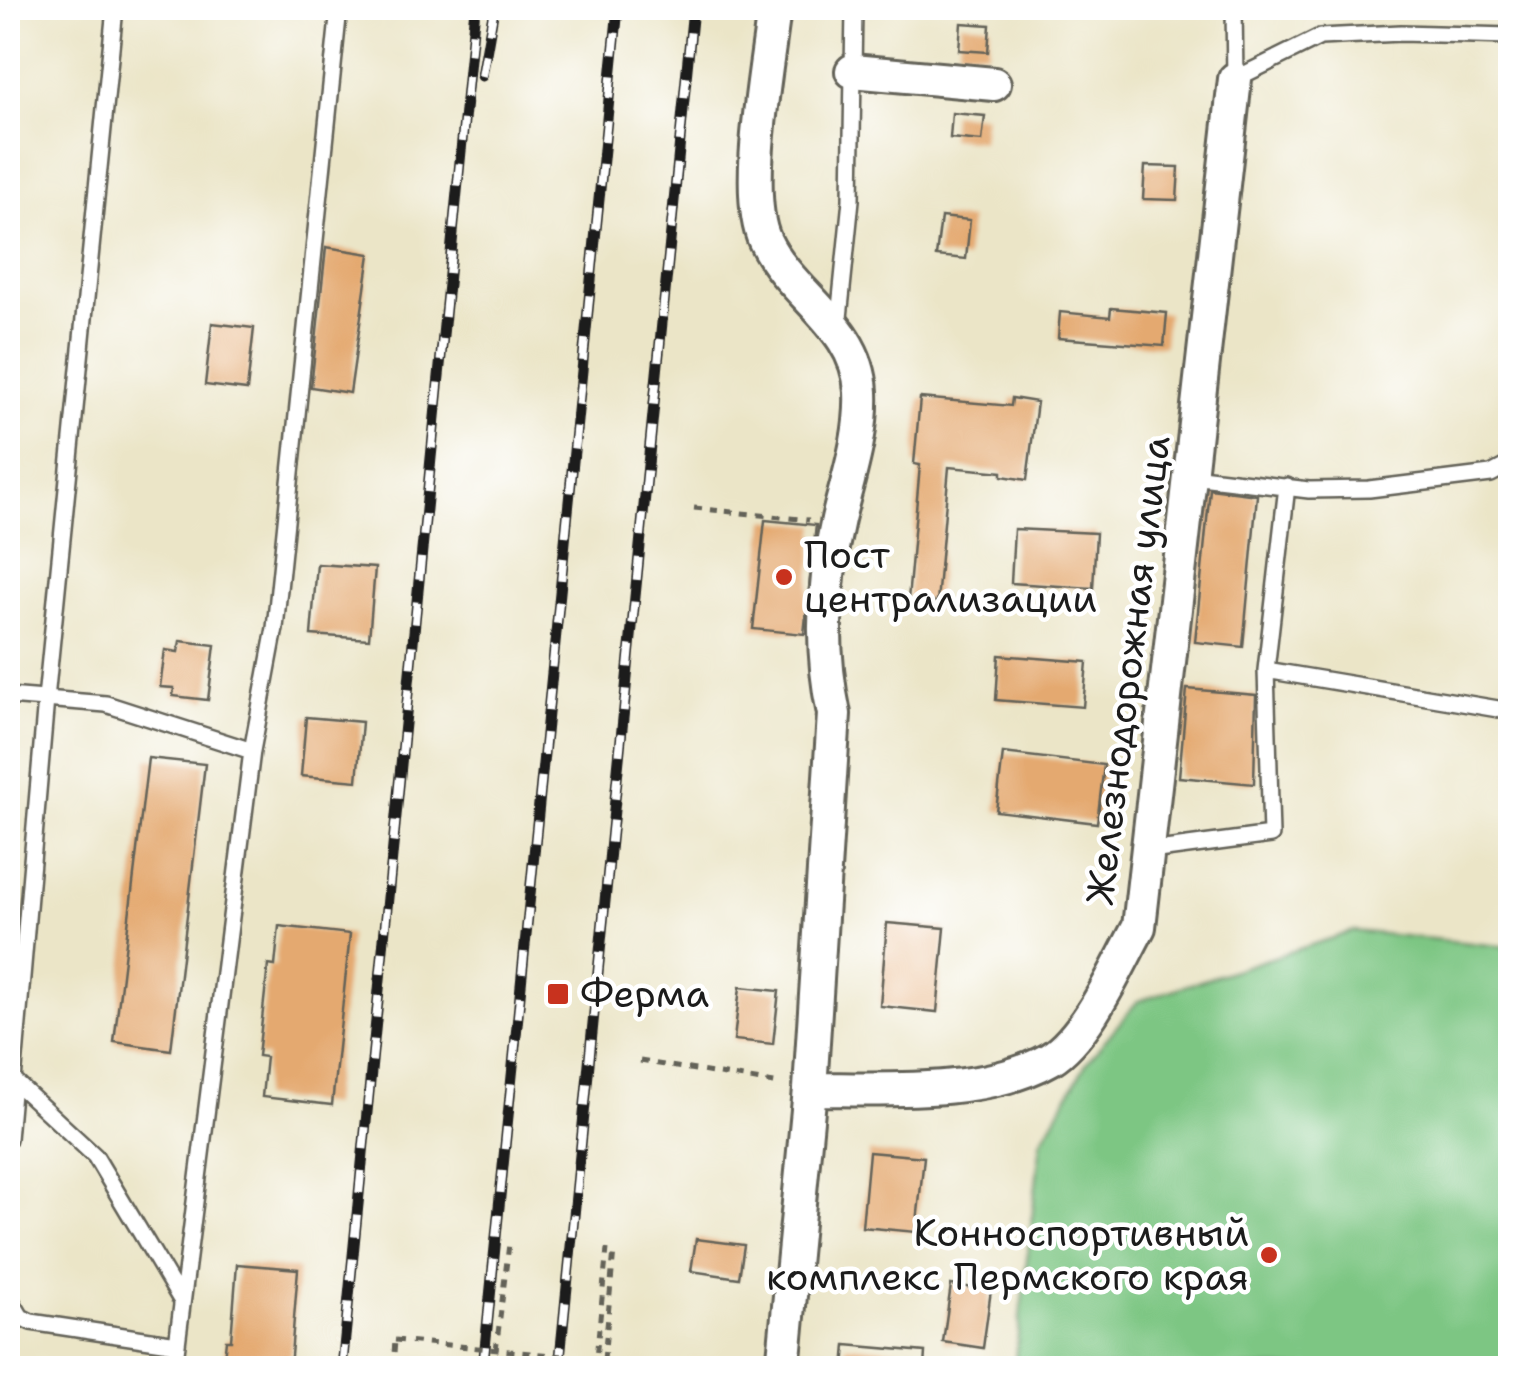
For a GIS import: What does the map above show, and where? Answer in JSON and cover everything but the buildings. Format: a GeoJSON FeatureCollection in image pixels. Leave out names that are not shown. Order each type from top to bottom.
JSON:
{"type":"FeatureCollection","features":[{"type":"Feature","properties":{"kind":"street"},"geometry":{"type":"LineString","coordinates":[[774,8],[758,155],[758,215],[765,242],[838,328],[851,352],[861,390],[858,440],[837,524],[824,600],[827,682],[834,714],[810,1090],[784,1368]]}},
{"type":"Feature","properties":{"kind":"street"},"geometry":{"type":"LineString","coordinates":[[852,71],[994,84]]}},
{"type":"Feature","properties":{"kind":"street","name":"Железнодорожная улица"},"geometry":{"type":"LineString","coordinates":[[810,1090],[989,1082],[1052,1058],[1092,1013],[1139,927],[1150,851],[1167,650],[1192,476],[1235,79]]}},
{"type":"Feature","properties":{"kind":"lane"},"geometry":{"type":"LineString","coordinates":[[8,1139],[46,699],[116,8]]}},
{"type":"Feature","properties":{"kind":"lane"},"geometry":{"type":"LineString","coordinates":[[174,1368],[252,751],[274,628],[339,8]]}},
{"type":"Feature","properties":{"kind":"lane"},"geometry":{"type":"LineString","coordinates":[[838,328],[851,200],[854,8]]}},
{"type":"Feature","properties":{"kind":"lane"},"geometry":{"type":"LineString","coordinates":[[1234,8],[1235,79],[1320,37],[1401,33],[1510,36]]}},
{"type":"Feature","properties":{"kind":"lane"},"geometry":{"type":"LineString","coordinates":[[1491,474],[1510,464]]}},
{"type":"Feature","properties":{"kind":"lane"},"geometry":{"type":"LineString","coordinates":[[1192,476],[1286,486],[1369,489],[1491,474],[1510,477]]}},
{"type":"Feature","properties":{"kind":"lane"},"geometry":{"type":"LineString","coordinates":[[1150,851],[1270,834],[1266,670],[1286,486]]}},
{"type":"Feature","properties":{"kind":"lane"},"geometry":{"type":"LineString","coordinates":[[1266,670],[1510,711]]}},
{"type":"Feature","properties":{"kind":"lane"},"geometry":{"type":"LineString","coordinates":[[8,696],[106,704],[252,751]]}},
{"type":"Feature","properties":{"kind":"lane"},"geometry":{"type":"LineString","coordinates":[[12,1079],[95,1156],[182,1301]]}},
{"type":"Feature","properties":{"kind":"lane"},"geometry":{"type":"LineString","coordinates":[[8,1294],[21,1316],[31,1322],[177,1344]]}},
{"type":"Feature","properties":{"kind":"path"},"geometry":{"type":"LineString","coordinates":[[694,508],[837,524]]}},
{"type":"Feature","properties":{"kind":"path"},"geometry":{"type":"LineString","coordinates":[[640,1061],[810,1090]]}},
{"type":"Feature","properties":{"kind":"path"},"geometry":{"type":"LineString","coordinates":[[496,1350],[508,1244]]}},
{"type":"Feature","properties":{"kind":"path"},"geometry":{"type":"LineString","coordinates":[[393,1368],[395,1340],[496,1350],[604,1360],[610,1250],[595,1368]]}},
{"type":"Feature","properties":{"kind":"green space","name":"Конноспортивный комплекс Пермского края"},"geometry":{"type":"Polygon","coordinates":[[[1354,931],[1510,947],[1510,1368],[1014,1368],[1041,1142],[1087,1062],[1138,1001],[1354,931]]]}},
{"type":"Feature","properties":{"kind":"railway"},"geometry":{"type":"LineString","coordinates":[[8,44],[11,8]]}},
{"type":"Feature","properties":{"kind":"railway"},"geometry":{"type":"LineString","coordinates":[[342,1368],[475,8]]}},
{"type":"Feature","properties":{"kind":"railway"},"geometry":{"type":"LineString","coordinates":[[482,76],[494,8]]}},
{"type":"Feature","properties":{"kind":"railway"},"geometry":{"type":"LineString","coordinates":[[483,1368],[618,8]]}},
{"type":"Feature","properties":{"kind":"railway"},"geometry":{"type":"LineString","coordinates":[[559,1368],[693,8]]}},
{"type":"Feature","properties":{"kind":"place","name":"Пост централизации"},"geometry":{"type":"Point","coordinates":[784,577]}},
{"type":"Feature","properties":{"kind":"place","name":"Ферма"},"geometry":{"type":"Point","coordinates":[558,994]}},
{"type":"Feature","properties":{"kind":"place","name":"Конноспортивный комплекс Пермского края"},"geometry":{"type":"Point","coordinates":[1269,1255]}}]}
